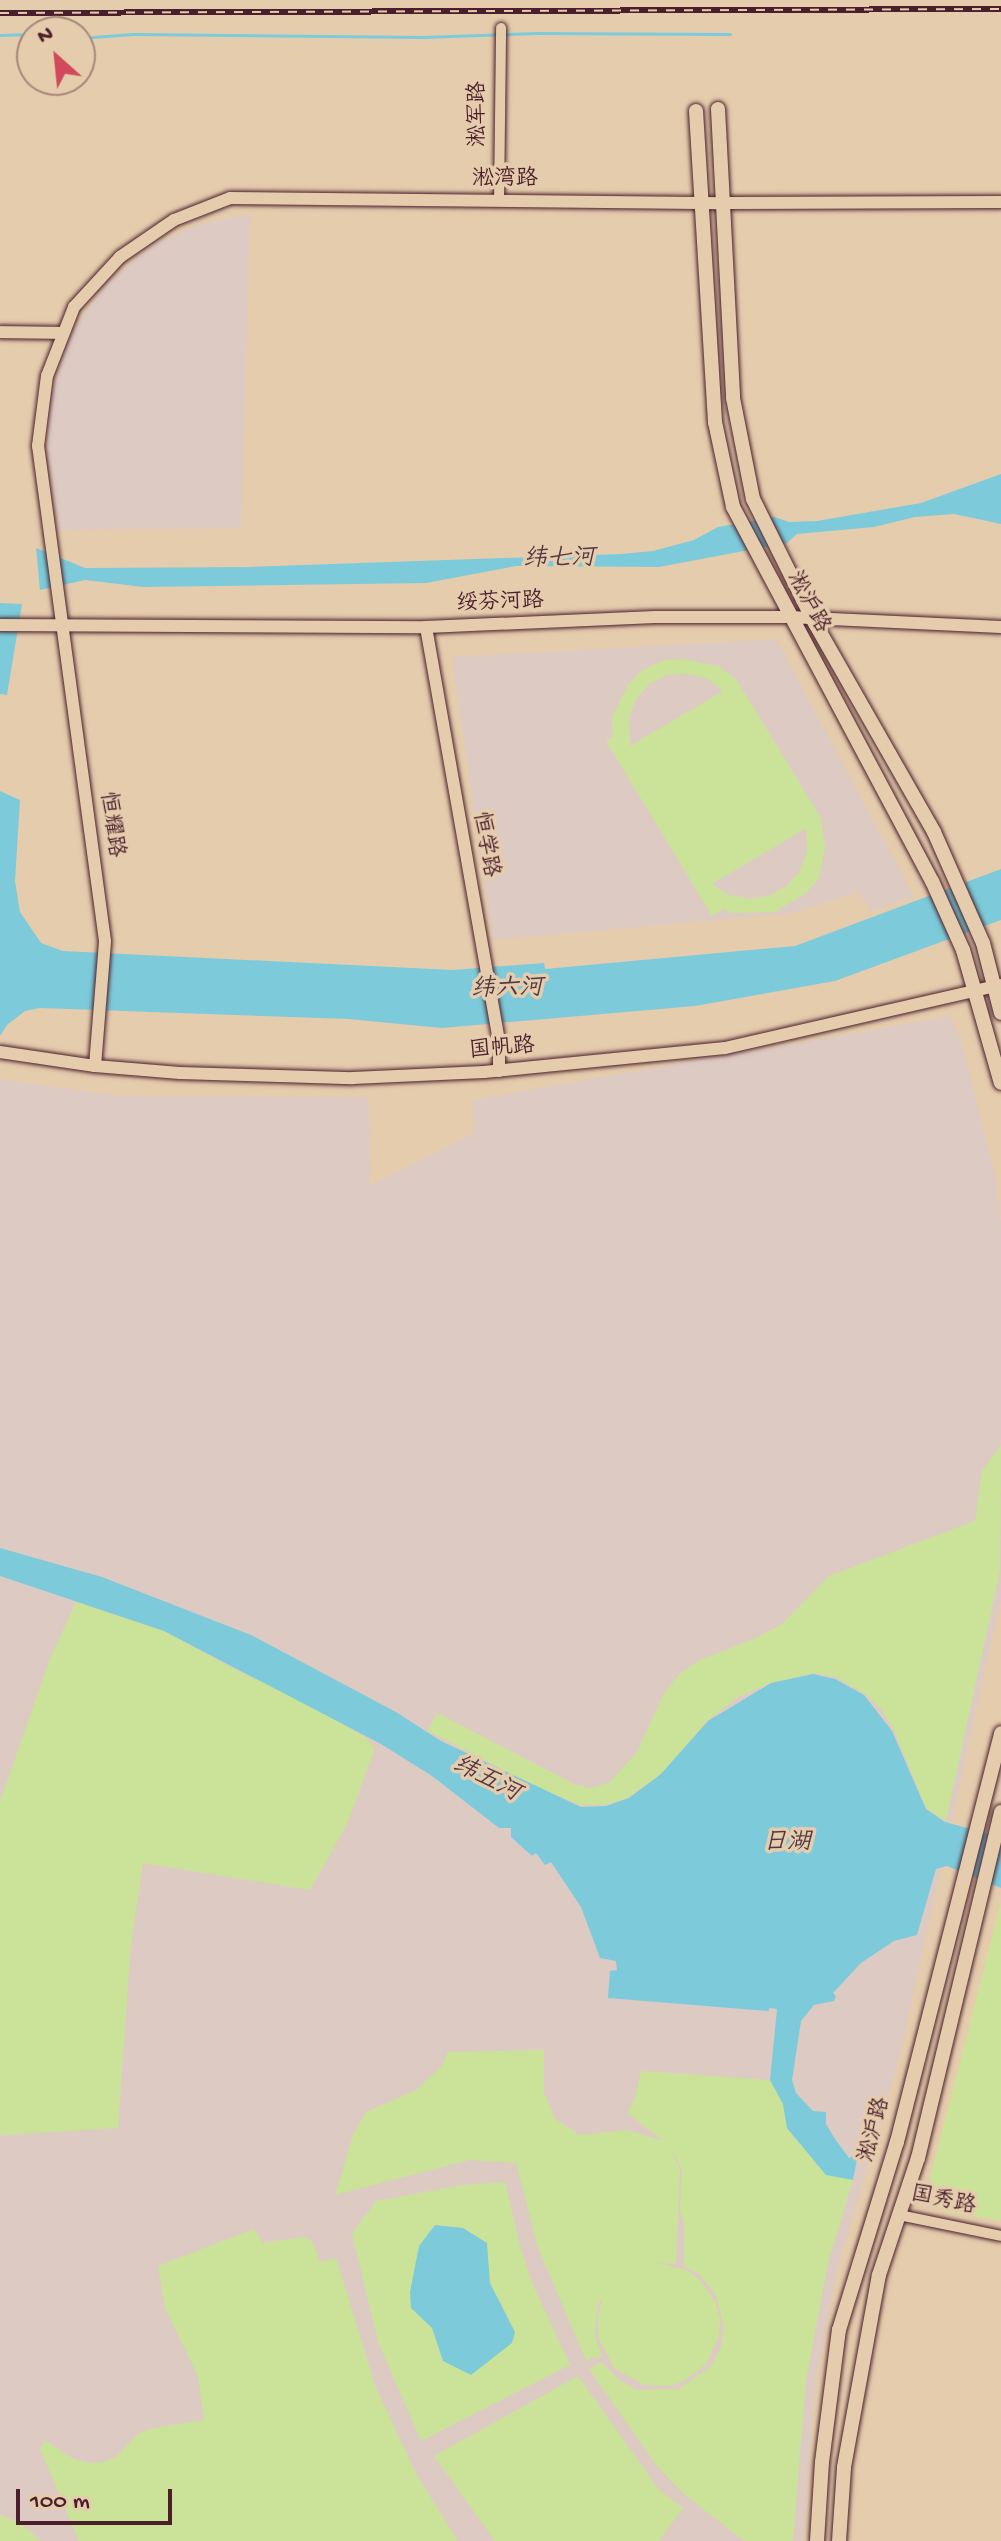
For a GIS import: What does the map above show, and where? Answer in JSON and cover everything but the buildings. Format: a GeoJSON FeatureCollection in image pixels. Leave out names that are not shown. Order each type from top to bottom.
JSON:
{"type":"FeatureCollection","features":[{"type":"Feature","properties":{"kind":"main road","name":"淞沪路"},"geometry":{"type":"LineString","coordinates":[[718,109],[733,398],[753,499],[812,618],[934,832],[983,943],[997,986]]}},
{"type":"Feature","properties":{"kind":"main road","name":"淞沪路"},"geometry":{"type":"LineString","coordinates":[[696,111],[715,422],[733,507],[932,881],[963,950],[1001,1083]]}},
{"type":"Feature","properties":{"kind":"main road"},"geometry":{"type":"LineString","coordinates":[[997,986],[1001,1013]]}},
{"type":"Feature","properties":{"kind":"main road","name":"淞沪路"},"geometry":{"type":"LineString","coordinates":[[817,2541],[822,2462],[839,2330],[897,2142],[1001,1733]]}},
{"type":"Feature","properties":{"kind":"main road","name":"淞沪路"},"geometry":{"type":"LineString","coordinates":[[839,2541],[844,2467],[879,2275],[918,2158],[1000,1815]]}},
{"type":"Feature","properties":{"kind":"main road","name":"国秀路"},"geometry":{"type":"LineString","coordinates":[[876,2208],[899,2215]]}},
{"type":"Feature","properties":{"kind":"street","name":"淞军路"},"geometry":{"type":"LineString","coordinates":[[499,201],[501,28]]}},
{"type":"Feature","properties":{"kind":"street","name":"淞湾路"},"geometry":{"type":"LineString","coordinates":[[63,333],[74,307],[120,257],[174,220],[230,198],[723,203],[1001,202]]}},
{"type":"Feature","properties":{"kind":"street"},"geometry":{"type":"LineString","coordinates":[[0,332],[63,333]]}},
{"type":"Feature","properties":{"kind":"street","name":"恒耀路"},"geometry":{"type":"LineString","coordinates":[[63,333],[47,376],[38,446],[55,591],[63,626],[105,941],[95,1066]]}},
{"type":"Feature","properties":{"kind":"street","name":"绥芬河路"},"geometry":{"type":"LineString","coordinates":[[0,625],[426,627],[655,617],[789,617],[1001,627]]}},
{"type":"Feature","properties":{"kind":"street","name":"恒学路"},"geometry":{"type":"LineString","coordinates":[[426,627],[497,1030],[499,1071]]}},
{"type":"Feature","properties":{"kind":"street","name":"国帆路"},"geometry":{"type":"LineString","coordinates":[[0,1052],[95,1066],[353,1078],[499,1071],[725,1048],[997,986]]}},
{"type":"Feature","properties":{"kind":"street","name":"国秀路"},"geometry":{"type":"LineString","coordinates":[[899,2215],[1001,2236]]}},
{"type":"Feature","properties":{"kind":"shaded area"},"geometry":{"type":"Polygon","coordinates":[[[250,214],[241,528],[58,530],[48,451],[49,418],[54,386],[71,333],[108,282],[159,242],[201,224],[250,214]]]}},
{"type":"Feature","properties":{"kind":"shaded area"},"geometry":{"type":"Polygon","coordinates":[[[776,639],[914,897],[871,911],[858,892],[794,913],[493,940],[452,657],[776,639]]]}},
{"type":"Feature","properties":{"kind":"shaded area"},"geometry":{"type":"Polygon","coordinates":[[[951,1016],[963,1047],[995,1177],[1001,1226],[1001,1599],[898,2062],[838,2266],[815,2381],[803,2541],[0,2541],[0,1079],[120,1096],[369,1097],[370,1185],[474,1133],[473,1100],[951,1016]]]}},
{"type":"Feature","properties":{"kind":"green space"},"geometry":{"type":"Polygon","coordinates":[[[685,659],[720,667],[736,679],[821,818],[825,847],[819,878],[806,893],[775,912],[733,913],[724,909],[712,916],[606,741],[613,737],[612,717],[629,683],[643,670],[664,660],[685,659]],[[687,674],[666,675],[649,684],[637,698],[629,716],[630,746],[723,691],[708,679],[687,674]],[[806,828],[712,884],[729,895],[751,899],[769,896],[787,886],[800,871],[807,852],[806,828]]]}},
{"type":"Feature","properties":{"kind":"green space"},"geometry":{"type":"Polygon","coordinates":[[[1001,1445],[1000,1571],[946,1821],[926,1808],[894,1730],[881,1709],[865,1694],[836,1677],[814,1673],[771,1683],[738,1697],[708,1720],[661,1774],[627,1798],[605,1805],[581,1805],[544,1791],[428,1731],[437,1713],[576,1785],[590,1788],[609,1783],[637,1752],[664,1693],[680,1673],[702,1659],[754,1639],[782,1624],[829,1576],[975,1521],[982,1471],[1001,1445]]]}},
{"type":"Feature","properties":{"kind":"green space"},"geometry":{"type":"Polygon","coordinates":[[[76,1602],[164,1631],[240,1672],[304,1701],[366,1738],[375,1749],[347,1824],[310,1890],[143,1863],[131,1944],[118,2128],[0,2135],[0,1802],[49,1661],[76,1602]]]}},
{"type":"Feature","properties":{"kind":"green space"},"geometry":{"type":"Polygon","coordinates":[[[1001,1902],[1001,2220],[945,2212],[933,2199],[930,2179],[1001,1902]]]}},
{"type":"Feature","properties":{"kind":"green space"},"geometry":{"type":"Polygon","coordinates":[[[544,2050],[544,2092],[555,2119],[580,2135],[626,2130],[664,2141],[627,2113],[635,2099],[641,2071],[770,2080],[783,2104],[787,2128],[809,2151],[816,2165],[853,2180],[828,2263],[806,2381],[793,2541],[744,2541],[684,2494],[657,2466],[589,2369],[601,2362],[619,2380],[637,2390],[679,2389],[711,2366],[721,2347],[724,2328],[716,2295],[699,2274],[684,2266],[684,2223],[680,2211],[682,2170],[670,2145],[680,2171],[676,2264],[655,2262],[686,2270],[700,2280],[715,2301],[720,2319],[719,2336],[706,2364],[686,2380],[670,2386],[644,2385],[614,2368],[598,2337],[598,2316],[603,2297],[597,2306],[595,2336],[602,2356],[586,2360],[538,2248],[516,2163],[470,2160],[335,2195],[353,2135],[366,2112],[416,2090],[442,2066],[448,2052],[544,2050]]]}},
{"type":"Feature","properties":{"kind":"green space"},"geometry":{"type":"Polygon","coordinates":[[[505,2182],[533,2285],[570,2365],[421,2441],[379,2344],[352,2234],[376,2201],[463,2185],[505,2182]]]}},
{"type":"Feature","properties":{"kind":"green space"},"geometry":{"type":"Polygon","coordinates":[[[254,2229],[263,2243],[303,2237],[312,2240],[320,2262],[336,2258],[376,2388],[416,2474],[458,2541],[79,2541],[40,2449],[44,2440],[72,2458],[89,2463],[104,2462],[117,2456],[137,2435],[148,2429],[204,2420],[198,2376],[165,2308],[158,2266],[254,2229]]]}},
{"type":"Feature","properties":{"kind":"green space"},"geometry":{"type":"Polygon","coordinates":[[[578,2376],[659,2490],[683,2508],[659,2541],[495,2541],[434,2456],[578,2376]]]}},
{"type":"Feature","properties":{"kind":"green space"},"geometry":{"type":"Polygon","coordinates":[[[0,2515],[19,2522],[41,2541],[0,2541],[0,2515]]]}},
{"type":"Feature","properties":{"kind":"water","name":"纬七河"},"geometry":{"type":"Polygon","coordinates":[[[1001,474],[1001,524],[954,514],[915,517],[874,527],[797,534],[787,543],[659,567],[516,566],[426,583],[143,587],[85,580],[40,590],[36,548],[85,568],[248,567],[621,554],[653,551],[694,540],[718,527],[775,517],[789,522],[817,521],[921,503],[1001,474]]]}},
{"type":"Feature","properties":{"kind":"water"},"geometry":{"type":"Polygon","coordinates":[[[0,603],[22,604],[7,695],[0,694],[0,603]]]}},
{"type":"Feature","properties":{"kind":"water","name":"纬六河"},"geometry":{"type":"Polygon","coordinates":[[[0,791],[20,800],[15,881],[20,912],[41,943],[63,951],[453,970],[544,963],[545,969],[795,946],[1001,869],[1001,920],[835,981],[695,1006],[442,1028],[348,1019],[40,1008],[25,1011],[7,1025],[0,1036],[0,791]]]}},
{"type":"Feature","properties":{"kind":"water","name":"日湖"},"geometry":{"type":"Polygon","coordinates":[[[0,1548],[102,1577],[251,1635],[396,1712],[441,1741],[581,1807],[606,1806],[629,1798],[661,1774],[708,1721],[771,1683],[813,1674],[835,1679],[864,1695],[892,1731],[926,1809],[945,1822],[1001,1837],[1001,1888],[947,1866],[936,1869],[917,1935],[894,1941],[861,1963],[833,1993],[836,1996],[834,2001],[814,2005],[801,2021],[792,2080],[796,2093],[813,2111],[826,2112],[826,2124],[835,2139],[849,2158],[854,2155],[857,2159],[853,2180],[826,2175],[787,2128],[783,2104],[770,2080],[777,2009],[770,2008],[768,2011],[608,1998],[610,1971],[617,1970],[616,1961],[600,1958],[581,1907],[551,1862],[545,1865],[536,1853],[532,1856],[511,1837],[511,1828],[499,1828],[432,1776],[381,1744],[164,1631],[0,1576],[0,1548]]]}},
{"type":"Feature","properties":{"kind":"water"},"geometry":{"type":"Polygon","coordinates":[[[435,2225],[463,2228],[487,2243],[490,2283],[515,2332],[512,2343],[471,2375],[443,2361],[432,2328],[411,2308],[410,2292],[419,2246],[435,2225]]]}},
{"type":"Feature","properties":{"kind":"waterway"},"geometry":{"type":"LineString","coordinates":[[96,37],[133,34],[423,37],[538,33],[730,34]]}},
{"type":"Feature","properties":{"kind":"waterway"},"geometry":{"type":"LineString","coordinates":[[0,35],[16,34]]}},
{"type":"Feature","properties":{"kind":"railway"},"geometry":{"type":"LineString","coordinates":[[0,13],[1001,9]]}},
{"type":"Feature","properties":{"kind":"water label","name":"纬五河"},"geometry":{"type":"Point","coordinates":[486,1780]}}]}
